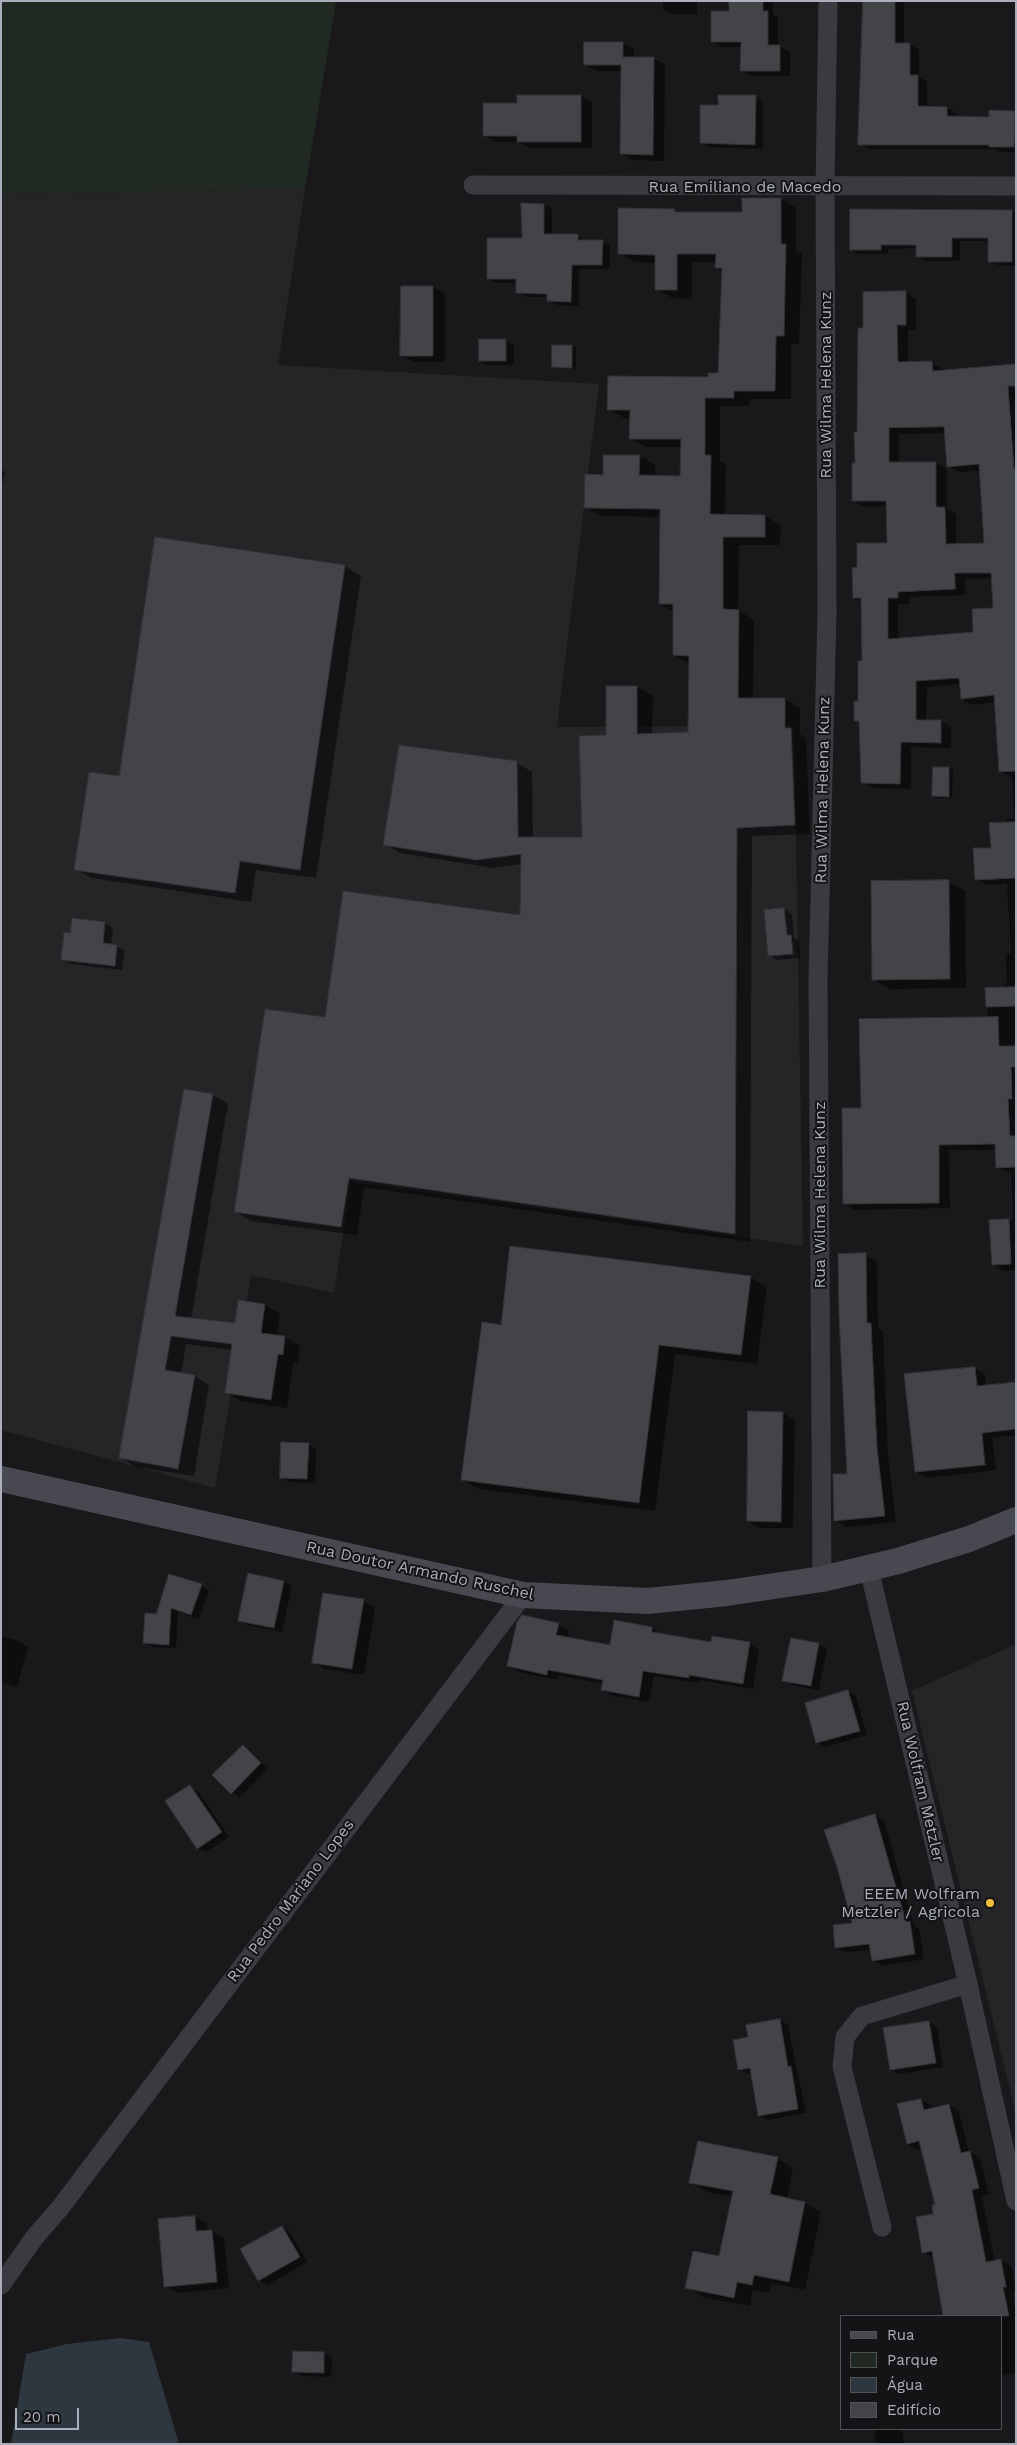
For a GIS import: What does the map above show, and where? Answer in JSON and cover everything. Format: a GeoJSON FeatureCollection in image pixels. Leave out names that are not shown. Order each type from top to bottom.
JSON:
{"type":"FeatureCollection","features":[{"type":"Feature","properties":{"kind":"main road","name":"Rua Doutor Armando Ruschel"},"geometry":{"type":"LineString","coordinates":[[1,1479],[523,1595],[648,1601],[727,1593],[822,1580],[969,1539],[1016,1520]]}},
{"type":"Feature","properties":{"kind":"street","name":"Rua Wilma Helena Kunz"},"geometry":{"type":"LineString","coordinates":[[822,1580],[818,979],[827,612],[824,187],[828,1]]}},
{"type":"Feature","properties":{"kind":"street","name":"Rua Emiliano de Macedo"},"geometry":{"type":"LineString","coordinates":[[473,185],[1016,186]]}},
{"type":"Feature","properties":{"kind":"street","name":"Rua Wolfram Metzler"},"geometry":{"type":"LineString","coordinates":[[869,1568],[968,1984],[1016,2200]]}},
{"type":"Feature","properties":{"kind":"street","name":"Rua Pedro Mariano Lopes"},"geometry":{"type":"LineString","coordinates":[[1,2285],[34,2238],[60,2208],[523,1595]]}},
{"type":"Feature","properties":{"kind":"street"},"geometry":{"type":"LineString","coordinates":[[882,2228],[842,2067],[845,2037],[862,2016],[968,1984]]}},
{"type":"Feature","properties":{"kind":"shaded area"},"geometry":{"type":"Polygon","coordinates":[[[305,189],[278,365],[599,384],[557,727],[794,726],[803,1246],[351,1182],[334,1293],[251,1275],[215,1488],[1,1430],[1,194],[305,189]]]}},
{"type":"Feature","properties":{"kind":"shaded area","name":"EEEM Wolfram Metzler / Agricola"},"geometry":{"type":"Polygon","coordinates":[[[1016,1644],[1016,2114],[912,1691],[1016,1644]]]}},
{"type":"Feature","properties":{"kind":"green space"},"geometry":{"type":"Polygon","coordinates":[[[1,1],[336,1],[305,189],[1,194],[1,1]]]}},
{"type":"Feature","properties":{"kind":"water"},"geometry":{"type":"Polygon","coordinates":[[[121,2338],[149,2342],[179,2444],[11,2444],[26,2354],[67,2344],[121,2338]]]}},
{"type":"Feature","properties":{"kind":"building"},"geometry":{"type":"Polygon","coordinates":[[[729,1],[763,1],[763,11],[768,11],[768,45],[780,45],[780,71],[740,71],[741,42],[711,42],[711,11],[729,11],[729,1]]]}},
{"type":"Feature","properties":{"kind":"building"},"geometry":{"type":"Polygon","coordinates":[[[863,1],[895,1],[895,43],[910,43],[910,75],[918,75],[918,106],[947,107],[947,116],[989,117],[989,110],[1015,111],[1014,147],[989,147],[989,145],[858,145],[863,1]]]}},
{"type":"Feature","properties":{"kind":"building"},"geometry":{"type":"Polygon","coordinates":[[[584,42],[623,42],[623,57],[654,57],[653,155],[620,154],[621,65],[584,65],[584,42]]]}},
{"type":"Feature","properties":{"kind":"building"},"geometry":{"type":"Polygon","coordinates":[[[517,95],[581,95],[581,142],[517,142],[517,136],[483,136],[483,103],[517,103],[517,95]]]}},
{"type":"Feature","properties":{"kind":"building"},"geometry":{"type":"Polygon","coordinates":[[[718,95],[756,95],[755,145],[700,143],[700,105],[718,105],[718,95]]]}},
{"type":"Feature","properties":{"kind":"building"},"geometry":{"type":"Polygon","coordinates":[[[742,198],[781,198],[781,244],[786,244],[784,336],[776,336],[775,391],[734,391],[734,398],[705,398],[705,455],[711,455],[710,514],[765,515],[765,537],[723,537],[723,609],[739,610],[738,698],[785,698],[785,728],[791,728],[795,825],[737,828],[735,1234],[349,1178],[341,1227],[234,1212],[265,1009],[325,1017],[343,891],[520,915],[521,854],[477,860],[383,845],[399,745],[517,761],[518,837],[582,837],[579,736],[606,735],[606,686],[637,686],[637,734],[688,732],[689,656],[673,655],[673,604],[659,604],[660,509],[584,508],[585,474],[603,475],[603,455],[640,455],[639,475],[680,476],[681,439],[629,439],[630,410],[607,410],[608,376],[708,377],[708,373],[718,373],[722,268],[715,268],[716,254],[677,254],[677,290],[655,290],[655,255],[618,254],[618,208],[675,209],[675,212],[742,212],[742,198]]]}},
{"type":"Feature","properties":{"kind":"building"},"geometry":{"type":"Polygon","coordinates":[[[521,203],[544,204],[544,234],[578,234],[578,240],[603,240],[602,265],[572,265],[571,302],[547,301],[547,294],[516,293],[516,279],[487,279],[487,238],[522,238],[521,203]]]}},
{"type":"Feature","properties":{"kind":"building"},"geometry":{"type":"Polygon","coordinates":[[[850,209],[1012,210],[1012,262],[988,262],[988,238],[952,238],[952,257],[916,257],[916,245],[881,245],[881,250],[850,250],[850,209]]]}},
{"type":"Feature","properties":{"kind":"building"},"geometry":{"type":"Polygon","coordinates":[[[401,286],[433,286],[433,356],[400,356],[401,286]]]}},
{"type":"Feature","properties":{"kind":"building"},"geometry":{"type":"Polygon","coordinates":[[[906,291],[906,325],[897,325],[898,362],[932,361],[933,371],[1015,364],[1016,386],[1008,386],[1014,469],[1016,469],[1016,771],[999,772],[994,695],[961,699],[959,678],[916,681],[916,720],[941,720],[941,743],[901,742],[900,784],[861,783],[859,721],[854,721],[854,701],[858,701],[858,661],[862,661],[861,598],[853,598],[852,568],[857,567],[857,543],[887,543],[886,501],[852,501],[852,463],[855,463],[854,432],[857,432],[858,328],[863,328],[863,292],[906,291]],[[944,427],[889,428],[889,462],[936,462],[936,507],[945,507],[946,544],[984,543],[979,464],[947,467],[944,427]],[[955,573],[955,589],[898,592],[898,598],[888,598],[888,639],[973,632],[972,609],[993,608],[991,573],[955,573]]]}},
{"type":"Feature","properties":{"kind":"building"},"geometry":{"type":"Polygon","coordinates":[[[479,339],[506,339],[506,361],[479,361],[479,339]]]}},
{"type":"Feature","properties":{"kind":"building"},"geometry":{"type":"Polygon","coordinates":[[[552,345],[572,345],[572,368],[552,367],[552,345]]]}},
{"type":"Feature","properties":{"kind":"building"},"geometry":{"type":"Polygon","coordinates":[[[155,537],[345,565],[300,870],[240,861],[235,893],[74,870],[89,772],[119,776],[155,537]]]}},
{"type":"Feature","properties":{"kind":"building"},"geometry":{"type":"Polygon","coordinates":[[[933,767],[949,767],[949,797],[932,796],[933,767]]]}},
{"type":"Feature","properties":{"kind":"building"},"geometry":{"type":"Polygon","coordinates":[[[1016,822],[1016,878],[975,880],[973,848],[991,848],[989,823],[1016,822]]]}},
{"type":"Feature","properties":{"kind":"building"},"geometry":{"type":"Polygon","coordinates":[[[949,880],[950,979],[872,980],[871,881],[949,880]]]}},
{"type":"Feature","properties":{"kind":"building"},"geometry":{"type":"Polygon","coordinates":[[[784,908],[787,935],[791,935],[793,954],[768,956],[764,910],[784,908]]]}},
{"type":"Feature","properties":{"kind":"building"},"geometry":{"type":"Polygon","coordinates":[[[72,918],[105,922],[103,943],[117,945],[115,966],[61,960],[64,932],[70,933],[72,918]]]}},
{"type":"Feature","properties":{"kind":"building"},"geometry":{"type":"Polygon","coordinates":[[[1016,987],[1016,1006],[986,1007],[985,988],[1016,987]]]}},
{"type":"Feature","properties":{"kind":"building"},"geometry":{"type":"Polygon","coordinates":[[[998,1017],[999,1046],[1016,1046],[1016,1067],[1011,1067],[1012,1099],[1008,1099],[1010,1136],[1016,1136],[1016,1167],[996,1168],[995,1144],[939,1145],[939,1203],[843,1204],[842,1108],[861,1108],[859,1019],[998,1017]]]}},
{"type":"Feature","properties":{"kind":"building"},"geometry":{"type":"Polygon","coordinates":[[[184,1089],[213,1094],[175,1316],[235,1323],[238,1300],[265,1304],[261,1333],[285,1336],[283,1355],[278,1354],[271,1400],[225,1393],[232,1344],[171,1336],[165,1370],[195,1375],[178,1469],[119,1458],[184,1089]]]}},
{"type":"Feature","properties":{"kind":"building"},"geometry":{"type":"Polygon","coordinates":[[[1009,1219],[1011,1264],[992,1265],[989,1220],[1009,1219]]]}},
{"type":"Feature","properties":{"kind":"building"},"geometry":{"type":"Polygon","coordinates":[[[510,1246],[751,1276],[741,1355],[659,1345],[639,1503],[461,1480],[482,1322],[501,1325],[510,1246]]]}},
{"type":"Feature","properties":{"kind":"building"},"geometry":{"type":"Polygon","coordinates":[[[866,1253],[867,1323],[871,1323],[877,1448],[885,1516],[834,1521],[833,1474],[847,1474],[838,1254],[866,1253]]]}},
{"type":"Feature","properties":{"kind":"building"},"geometry":{"type":"Polygon","coordinates":[[[975,1367],[977,1386],[1016,1382],[1016,1429],[982,1433],[985,1465],[915,1472],[904,1374],[975,1367]]]}},
{"type":"Feature","properties":{"kind":"building"},"geometry":{"type":"Polygon","coordinates":[[[748,1411],[783,1412],[781,1522],[747,1521],[748,1411]]]}},
{"type":"Feature","properties":{"kind":"building"},"geometry":{"type":"Polygon","coordinates":[[[281,1442],[309,1443],[307,1479],[280,1478],[281,1442]]]}},
{"type":"Feature","properties":{"kind":"building"},"geometry":{"type":"Polygon","coordinates":[[[248,1573],[284,1581],[274,1628],[238,1621],[248,1573]]]}},
{"type":"Feature","properties":{"kind":"building"},"geometry":{"type":"Polygon","coordinates":[[[169,1574],[202,1584],[191,1615],[171,1608],[169,1645],[143,1643],[145,1613],[156,1614],[169,1574]]]}},
{"type":"Feature","properties":{"kind":"building"},"geometry":{"type":"Polygon","coordinates":[[[323,1593],[364,1599],[352,1669],[312,1663],[323,1593]]]}},
{"type":"Feature","properties":{"kind":"building"},"geometry":{"type":"Polygon","coordinates":[[[522,1615],[559,1623],[556,1635],[610,1645],[614,1620],[652,1627],[652,1632],[711,1642],[712,1636],[750,1642],[743,1684],[689,1675],[689,1678],[643,1671],[639,1697],[601,1690],[603,1680],[548,1670],[547,1675],[507,1666],[517,1622],[522,1615]]]}},
{"type":"Feature","properties":{"kind":"building"},"geometry":{"type":"Polygon","coordinates":[[[791,1638],[819,1643],[811,1686],[782,1681],[791,1638]]]}},
{"type":"Feature","properties":{"kind":"building"},"geometry":{"type":"Polygon","coordinates":[[[848,1690],[860,1731],[816,1743],[805,1703],[848,1690]]]}},
{"type":"Feature","properties":{"kind":"building"},"geometry":{"type":"Polygon","coordinates":[[[243,1745],[261,1763],[231,1794],[212,1775],[243,1745]]]}},
{"type":"Feature","properties":{"kind":"building"},"geometry":{"type":"Polygon","coordinates":[[[190,1785],[222,1832],[197,1849],[165,1801],[190,1785]]]}},
{"type":"Feature","properties":{"kind":"building"},"geometry":{"type":"Polygon","coordinates":[[[875,1814],[906,1922],[910,1921],[915,1954],[872,1961],[869,1944],[835,1948],[833,1925],[852,1923],[837,1867],[824,1830],[875,1814]]]}},
{"type":"Feature","properties":{"kind":"building"},"geometry":{"type":"Polygon","coordinates":[[[780,2019],[788,2067],[791,2066],[798,2109],[758,2116],[750,2068],[738,2070],[733,2040],[748,2037],[746,2025],[780,2019]]]}},
{"type":"Feature","properties":{"kind":"building"},"geometry":{"type":"Polygon","coordinates":[[[929,2021],[936,2063],[890,2070],[883,2028],[929,2021]]]}},
{"type":"Feature","properties":{"kind":"building"},"geometry":{"type":"Polygon","coordinates":[[[921,2099],[924,2110],[949,2104],[961,2153],[970,2151],[979,2188],[972,2190],[986,2262],[1001,2259],[1006,2287],[1003,2287],[1009,2316],[943,2315],[932,2251],[922,2253],[916,2217],[933,2214],[932,2205],[935,2205],[919,2141],[907,2144],[897,2104],[921,2099]]]}},
{"type":"Feature","properties":{"kind":"building"},"geometry":{"type":"Polygon","coordinates":[[[698,2141],[778,2157],[770,2194],[805,2202],[789,2282],[754,2275],[752,2285],[737,2282],[734,2298],[685,2288],[693,2251],[719,2256],[733,2191],[689,2183],[698,2141]]]}},
{"type":"Feature","properties":{"kind":"building"},"geometry":{"type":"Polygon","coordinates":[[[195,2216],[196,2231],[212,2230],[217,2282],[164,2287],[158,2219],[195,2216]]]}},
{"type":"Feature","properties":{"kind":"building"},"geometry":{"type":"Polygon","coordinates":[[[282,2226],[300,2257],[258,2281],[240,2249],[282,2226]]]}},
{"type":"Feature","properties":{"kind":"building"},"geometry":{"type":"Polygon","coordinates":[[[293,2351],[324,2352],[324,2373],[292,2372],[293,2351]]]}},
{"type":"Feature","properties":{"kind":"place","name":"EEEM Wolfram Metzler / Agricola"},"geometry":{"type":"Point","coordinates":[990,1903]}}]}
